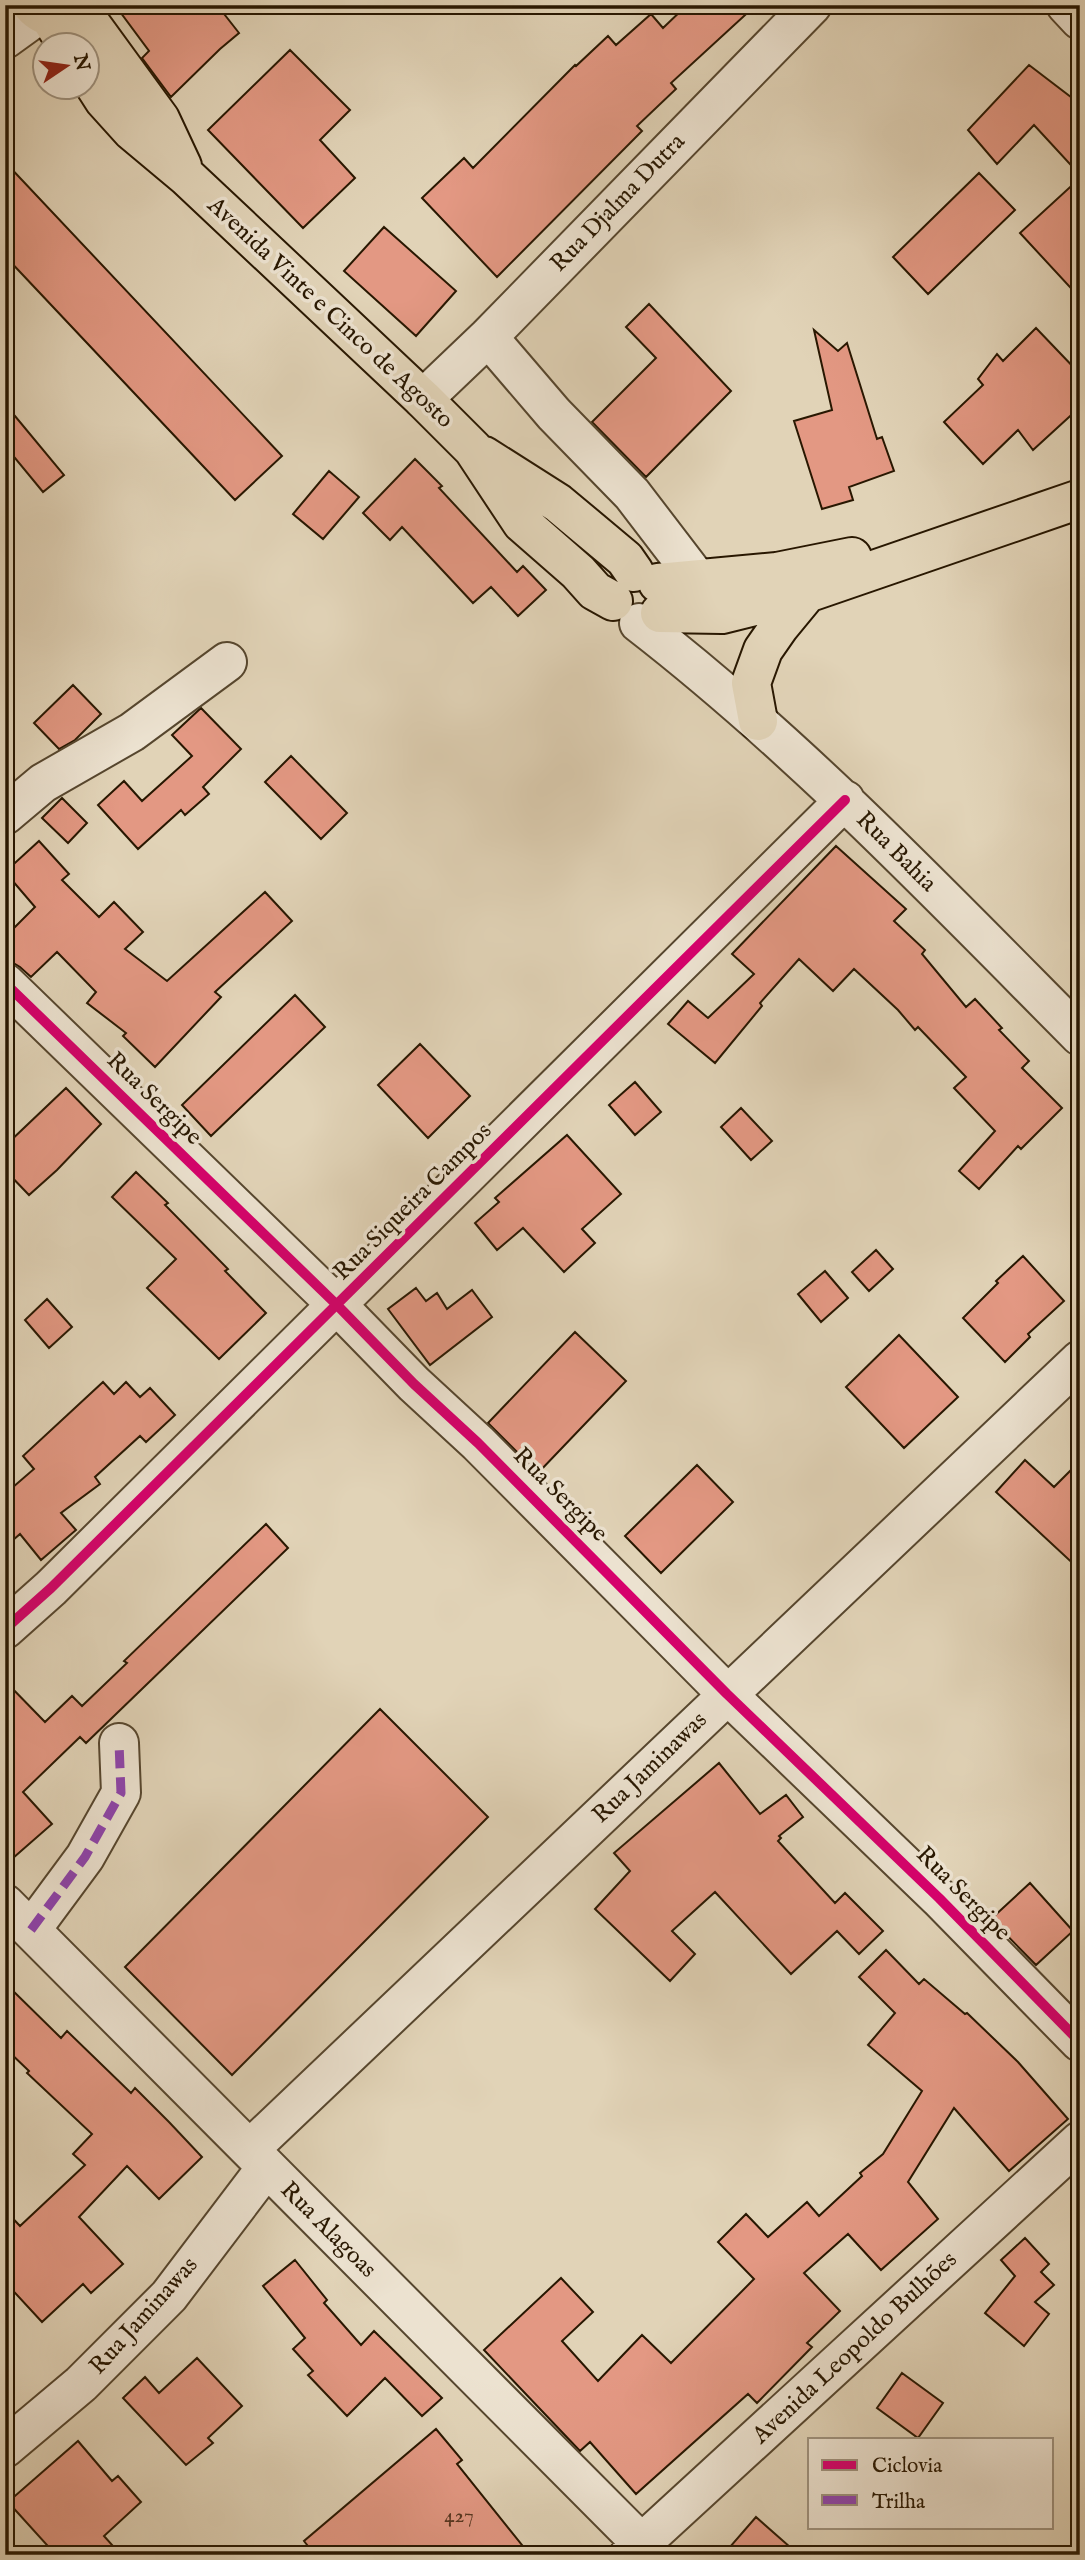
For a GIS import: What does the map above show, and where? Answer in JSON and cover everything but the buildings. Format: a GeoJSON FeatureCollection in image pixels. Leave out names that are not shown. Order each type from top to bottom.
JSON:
{"type":"FeatureCollection","features":[{"type":"Feature","properties":{"kind":"main road","name":"Avenida Vinte e Cinco de Agosto"},"geometry":{"type":"LineString","coordinates":[[57,15],[160,119],[187,177]]}},
{"type":"Feature","properties":{"kind":"main road","name":"Avenida Vinte e Cinco de Agosto"},"geometry":{"type":"LineString","coordinates":[[102,97],[132,131],[187,177],[473,449],[558,503],[625,559],[641,598]]}},
{"type":"Feature","properties":{"kind":"main road"},"geometry":{"type":"LineString","coordinates":[[641,598],[722,614],[807,593],[1080,499]]}},
{"type":"Feature","properties":{"kind":"main road"},"geometry":{"type":"LineString","coordinates":[[641,598],[697,579],[777,572],[988,532]]}},
{"type":"Feature","properties":{"kind":"main road"},"geometry":{"type":"LineString","coordinates":[[758,721],[751,683],[764,650],[807,593]]}},
{"type":"Feature","properties":{"kind":"street","name":"Rua Djalma Dutra"},"geometry":{"type":"LineString","coordinates":[[423,399],[488,337],[812,5]]}},
{"type":"Feature","properties":{"kind":"street"},"geometry":{"type":"LineString","coordinates":[[1066,5],[1080,20]]}},
{"type":"Feature","properties":{"kind":"street"},"geometry":{"type":"LineString","coordinates":[[5,39],[57,15]]}},
{"type":"Feature","properties":{"kind":"street"},"geometry":{"type":"LineString","coordinates":[[488,337],[554,414],[632,494],[697,579]]}},
{"type":"Feature","properties":{"kind":"street","name":"Rua Bahia"},"geometry":{"type":"LineString","coordinates":[[641,598],[758,721],[845,800],[1080,1036]]}},
{"type":"Feature","properties":{"kind":"street"},"geometry":{"type":"LineString","coordinates":[[5,815],[43,783],[132,732],[227,663]]}},
{"type":"Feature","properties":{"kind":"street","name":"Rua Siqueira Campos"},"geometry":{"type":"LineString","coordinates":[[5,1629],[51,1588],[338,1306],[845,800]]}},
{"type":"Feature","properties":{"kind":"street","name":"Rua Sergipe"},"geometry":{"type":"LineString","coordinates":[[5,984],[338,1306],[414,1384],[478,1443],[727,1694],[939,1898],[1080,2042]]}},
{"type":"Feature","properties":{"kind":"street","name":"Rua Jaminawas"},"geometry":{"type":"LineString","coordinates":[[5,2448],[81,2384],[169,2296],[258,2158],[727,1694],[1080,1360]]}},
{"type":"Feature","properties":{"kind":"street"},"geometry":{"type":"LineString","coordinates":[[18,1917],[85,1857],[121,1793],[119,1743]]}},
{"type":"Feature","properties":{"kind":"street","name":"Rua Alagoas"},"geometry":{"type":"LineString","coordinates":[[18,1917],[258,2158],[641,2551]]}},
{"type":"Feature","properties":{"kind":"street","name":"Avenida Leopoldo Bulhões"},"geometry":{"type":"LineString","coordinates":[[641,2551],[1080,2141]]}},
{"type":"Feature","properties":{"kind":"marked path"},"geometry":{"type":"LineString","coordinates":[[31,1930],[85,1857],[121,1793],[119,1743]]}},
{"type":"Feature","properties":{"kind":"cycle path"},"geometry":{"type":"LineString","coordinates":[[5,1629],[51,1588],[845,800]]}},
{"type":"Feature","properties":{"kind":"cycle path"},"geometry":{"type":"LineString","coordinates":[[5,983],[338,1306],[414,1384],[478,1443],[727,1694],[939,1898],[1080,2042]]}}]}
